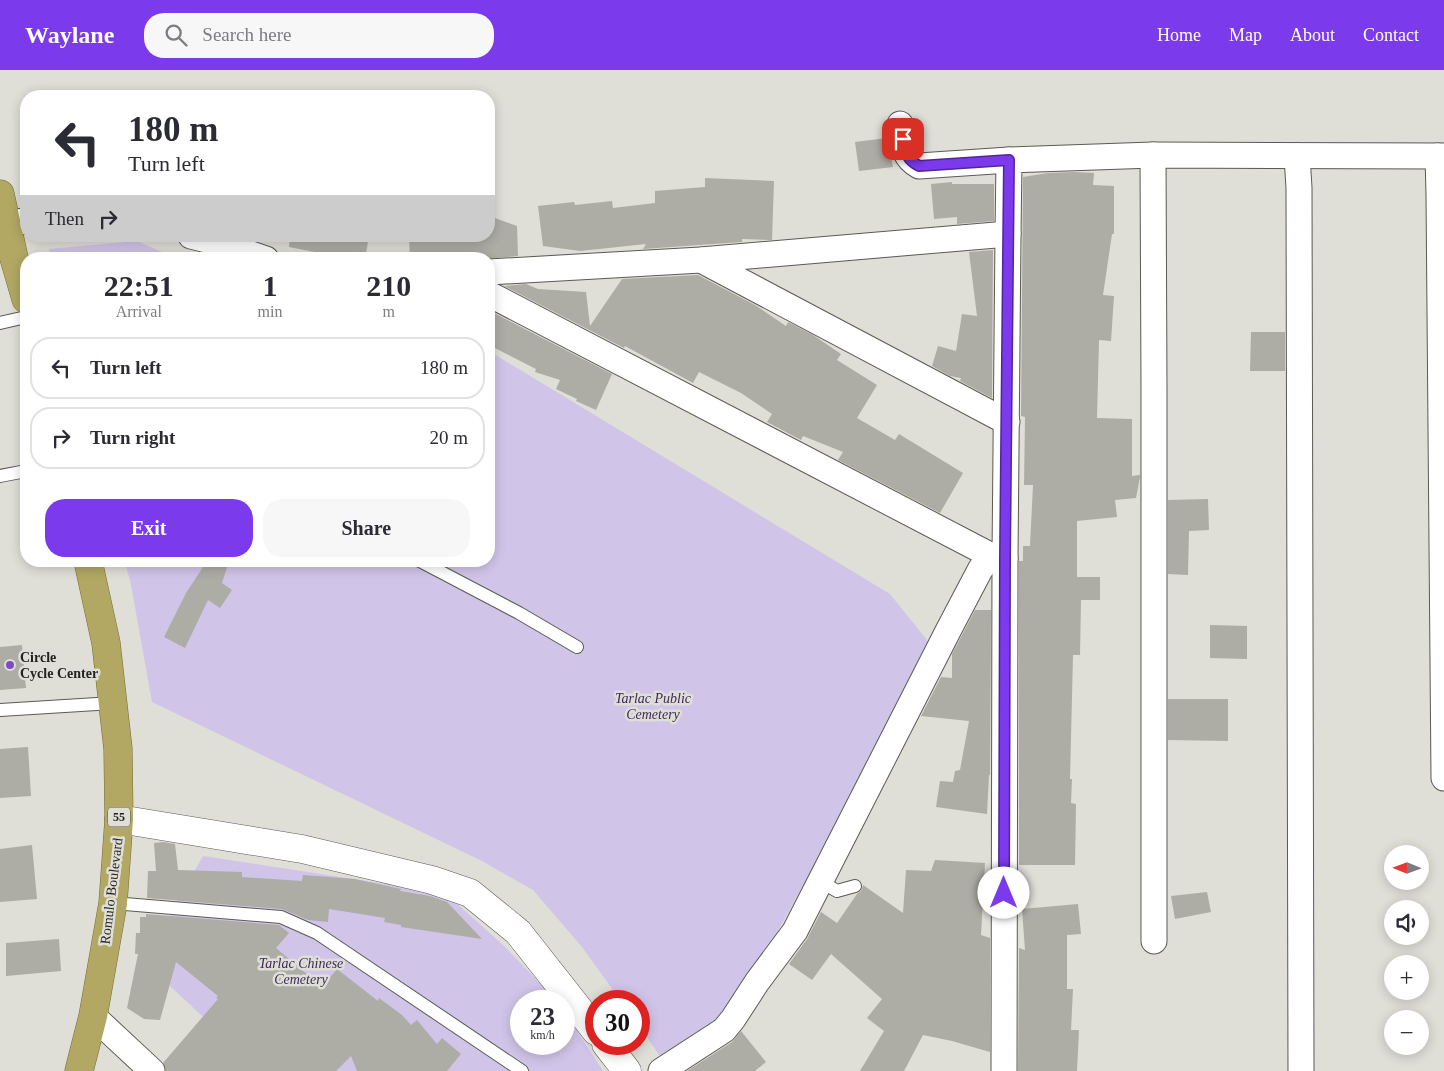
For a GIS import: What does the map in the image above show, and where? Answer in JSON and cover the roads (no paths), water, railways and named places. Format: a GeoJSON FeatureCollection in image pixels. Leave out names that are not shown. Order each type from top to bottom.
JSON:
{"type":"FeatureCollection","features":[{"type":"Feature","properties":{"kind":"highway"},"geometry":{"type":"LineString","coordinates":[[0,194],[17,222],[14,258],[20,278]]}},
{"type":"Feature","properties":{"kind":"highway","name":"Romulo Boulevard"},"geometry":{"type":"LineString","coordinates":[[79,1071],[93,1016],[113,903],[119,819],[118,749],[106,643],[89,567]]}},
{"type":"Feature","properties":{"kind":"street"},"geometry":{"type":"LineString","coordinates":[[900,124],[906,153],[911,162],[919,166],[1009,160],[1153,155],[1441,156],[1444,778]]}},
{"type":"Feature","properties":{"kind":"street"},"geometry":{"type":"LineString","coordinates":[[1153,155],[1154,941]]}},
{"type":"Feature","properties":{"kind":"street"},"geometry":{"type":"LineString","coordinates":[[1297,156],[1299,188],[1302,1071]]}},
{"type":"Feature","properties":{"kind":"street"},"geometry":{"type":"LineString","coordinates":[[1004,1071],[997,557],[1007,422],[1009,160]]}},
{"type":"Feature","properties":{"kind":"street"},"geometry":{"type":"LineString","coordinates":[[495,272],[701,260],[1008,234]]}},
{"type":"Feature","properties":{"kind":"street"},"geometry":{"type":"LineString","coordinates":[[215,242],[245,252]]}},
{"type":"Feature","properties":{"kind":"street"},"geometry":{"type":"LineString","coordinates":[[701,260],[1007,422]]}},
{"type":"Feature","properties":{"kind":"street"},"geometry":{"type":"LineString","coordinates":[[495,297],[997,557]]}},
{"type":"Feature","properties":{"kind":"street"},"geometry":{"type":"LineString","coordinates":[[660,1071],[724,1030],[795,931],[980,570],[997,557]]}},
{"type":"Feature","properties":{"kind":"street"},"geometry":{"type":"LineString","coordinates":[[119,819],[302,849],[432,880],[470,892],[518,932],[585,1018]]}},
{"type":"Feature","properties":{"kind":"street"},"geometry":{"type":"LineString","coordinates":[[93,1016],[152,1071]]}},
{"type":"Feature","properties":{"kind":"street"},"geometry":{"type":"LineString","coordinates":[[615,1055],[627,1071]]}},
{"type":"Feature","properties":{"kind":"lane"},"geometry":{"type":"LineString","coordinates":[[0,323],[20,318]]}},
{"type":"Feature","properties":{"kind":"lane"},"geometry":{"type":"LineString","coordinates":[[0,476],[20,472]]}},
{"type":"Feature","properties":{"kind":"lane"},"geometry":{"type":"LineString","coordinates":[[431,567],[518,613],[576,647]]}},
{"type":"Feature","properties":{"kind":"lane"},"geometry":{"type":"LineString","coordinates":[[0,710],[113,703]]}},
{"type":"Feature","properties":{"kind":"lane"},"geometry":{"type":"LineString","coordinates":[[820,881],[836,891],[855,886]]}},
{"type":"Feature","properties":{"kind":"lane"},"geometry":{"type":"LineString","coordinates":[[113,903],[281,917],[317,933],[522,1071]]}},
{"type":"Feature","properties":{"kind":"place","name":"Circle Cycle Center"},"geometry":{"type":"Point","coordinates":[10,665]}},
{"type":"Feature","properties":{"kind":"park label","name":"Tarlac Public Cemetery"},"geometry":{"type":"Point","coordinates":[653,706]}},
{"type":"Feature","properties":{"kind":"park label","name":"Tarlac Chinese Cemetery"},"geometry":{"type":"Point","coordinates":[301,972]}}]}
